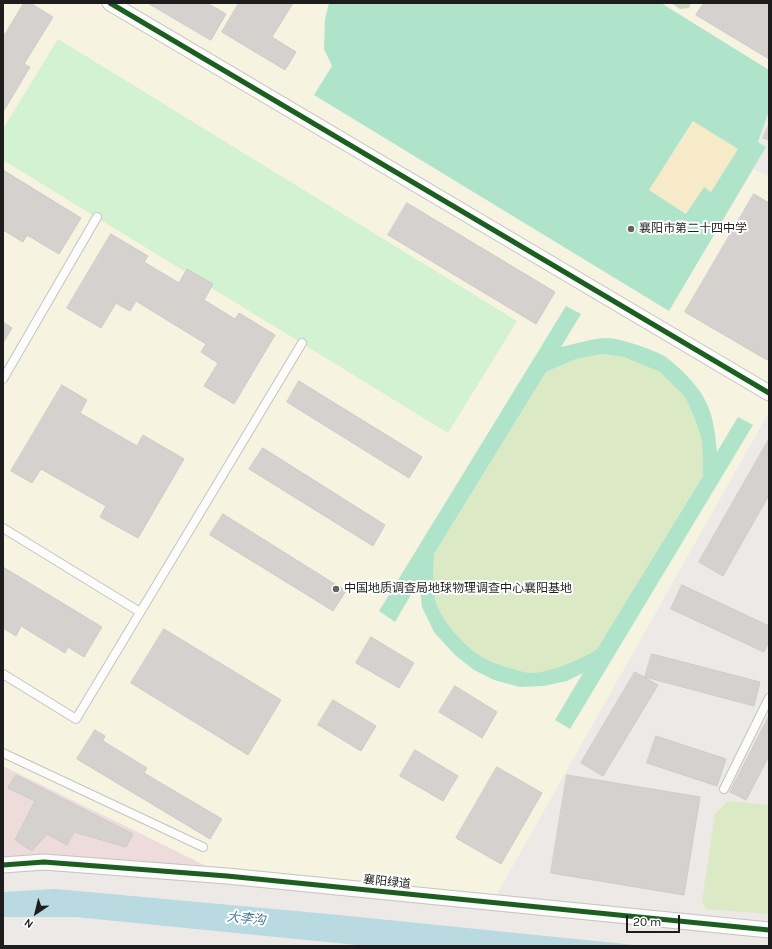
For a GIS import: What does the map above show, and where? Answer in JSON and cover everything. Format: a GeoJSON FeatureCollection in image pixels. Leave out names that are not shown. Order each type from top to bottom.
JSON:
{"type":"FeatureCollection","features":[{"type":"Feature","properties":{"kind":"street"},"geometry":{"type":"LineString","coordinates":[[110,3],[769,393]]}},
{"type":"Feature","properties":{"kind":"street","name":"襄阳绿道"},"geometry":{"type":"LineString","coordinates":[[3,866],[44,862],[227,876],[769,930]]}},
{"type":"Feature","properties":{"kind":"lane"},"geometry":{"type":"LineString","coordinates":[[3,379],[97,217]]}},
{"type":"Feature","properties":{"kind":"lane"},"geometry":{"type":"LineString","coordinates":[[3,674],[76,718],[302,343]]}},
{"type":"Feature","properties":{"kind":"lane"},"geometry":{"type":"LineString","coordinates":[[3,528],[140,612]]}},
{"type":"Feature","properties":{"kind":"lane"},"geometry":{"type":"LineString","coordinates":[[724,790],[769,698]]}},
{"type":"Feature","properties":{"kind":"lane"},"geometry":{"type":"LineString","coordinates":[[3,753],[204,847]]}},
{"type":"Feature","properties":{"kind":"shaded area","name":"中国地质调查局地球物理调查中心襄阳基地"},"geometry":{"type":"Polygon","coordinates":[[[3,3],[769,3],[769,111],[758,142],[766,147],[753,169],[769,176],[769,412],[492,903],[227,876],[3,766],[3,3]]]}},
{"type":"Feature","properties":{"kind":"shaded area"},"geometry":{"type":"Polygon","coordinates":[[[3,766],[227,876],[3,865],[3,766]]]}},
{"type":"Feature","properties":{"kind":"green space","name":"襄阳市第二十四中学"},"geometry":{"type":"Polygon","coordinates":[[[329,3],[661,3],[769,70],[769,111],[758,142],[766,147],[669,311],[314,95],[332,66],[324,49],[325,19],[329,3]],[[693,121],[649,190],[686,214],[704,187],[711,192],[738,149],[693,121]]]}},
{"type":"Feature","properties":{"kind":"green space"},"geometry":{"type":"Polygon","coordinates":[[[671,3],[691,3],[689,8],[680,9],[671,3]]]}},
{"type":"Feature","properties":{"kind":"green space"},"geometry":{"type":"Polygon","coordinates":[[[58,39],[517,321],[448,433],[3,160],[3,129],[58,39]]]}},
{"type":"Feature","properties":{"kind":"green space"},"geometry":{"type":"Polygon","coordinates":[[[566,306],[581,314],[561,347],[596,339],[608,338],[621,340],[661,354],[683,372],[699,390],[709,408],[714,427],[717,452],[738,417],[753,425],[570,729],[555,720],[583,673],[567,681],[544,686],[520,687],[494,680],[474,670],[455,655],[434,632],[422,607],[419,581],[395,622],[379,611],[566,306]],[[602,354],[576,359],[546,372],[434,554],[434,593],[440,612],[457,636],[464,643],[479,655],[490,661],[526,672],[541,672],[566,665],[597,649],[703,476],[702,441],[695,419],[685,397],[660,372],[624,357],[602,354]]]}},
{"type":"Feature","properties":{"kind":"green space"},"geometry":{"type":"Polygon","coordinates":[[[602,354],[624,357],[660,372],[685,397],[695,419],[702,441],[703,476],[597,649],[574,662],[549,671],[532,673],[517,670],[493,662],[479,655],[457,636],[445,620],[437,605],[434,593],[434,554],[546,372],[576,359],[602,354]]]}},
{"type":"Feature","properties":{"kind":"green space"},"geometry":{"type":"Polygon","coordinates":[[[728,801],[769,805],[769,914],[706,909],[702,902],[715,814],[728,801]]]}},
{"type":"Feature","properties":{"kind":"sand"},"geometry":{"type":"Polygon","coordinates":[[[694,121],[738,149],[711,192],[703,188],[687,214],[649,190],[694,121]]]}},
{"type":"Feature","properties":{"kind":"water","name":"大李沟"},"geometry":{"type":"Polygon","coordinates":[[[56,889],[339,915],[644,946],[367,946],[75,917],[3,917],[3,892],[56,889]]]}},
{"type":"Feature","properties":{"kind":"building"},"geometry":{"type":"Polygon","coordinates":[[[24,3],[30,3],[53,17],[24,64],[30,67],[3,112],[3,38],[24,3]]]}},
{"type":"Feature","properties":{"kind":"building"},"geometry":{"type":"Polygon","coordinates":[[[148,3],[207,3],[226,14],[211,40],[148,3]]]}},
{"type":"Feature","properties":{"kind":"building"},"geometry":{"type":"Polygon","coordinates":[[[239,3],[293,3],[272,37],[296,52],[285,70],[222,32],[239,3]]]}},
{"type":"Feature","properties":{"kind":"building"},"geometry":{"type":"Polygon","coordinates":[[[704,3],[769,3],[769,59],[696,15],[704,3]]]}},
{"type":"Feature","properties":{"kind":"building"},"geometry":{"type":"Polygon","coordinates":[[[769,125],[769,140],[763,138],[769,125]]]}},
{"type":"Feature","properties":{"kind":"building"},"geometry":{"type":"Polygon","coordinates":[[[3,170],[81,218],[59,254],[27,235],[23,242],[3,230],[3,170]]]}},
{"type":"Feature","properties":{"kind":"building"},"geometry":{"type":"Polygon","coordinates":[[[754,194],[769,203],[769,269],[767,272],[769,273],[769,357],[767,360],[685,312],[754,194]]]}},
{"type":"Feature","properties":{"kind":"building"},"geometry":{"type":"Polygon","coordinates":[[[407,203],[555,292],[536,324],[388,235],[407,203]]]}},
{"type":"Feature","properties":{"kind":"building"},"geometry":{"type":"Polygon","coordinates":[[[111,234],[148,256],[144,262],[179,283],[187,269],[213,284],[204,300],[235,319],[239,313],[275,335],[234,404],[204,386],[218,363],[201,352],[206,344],[136,301],[130,311],[116,303],[101,328],[67,308],[111,234]]]}},
{"type":"Feature","properties":{"kind":"building"},"geometry":{"type":"Polygon","coordinates":[[[3,322],[12,328],[3,343],[3,322]]]}},
{"type":"Feature","properties":{"kind":"building"},"geometry":{"type":"Polygon","coordinates":[[[299,381],[422,457],[409,478],[287,402],[299,381]]]}},
{"type":"Feature","properties":{"kind":"building"},"geometry":{"type":"Polygon","coordinates":[[[62,385],[87,400],[80,413],[137,446],[143,435],[184,459],[138,538],[100,517],[106,506],[41,469],[32,483],[11,471],[62,385]]]}},
{"type":"Feature","properties":{"kind":"building"},"geometry":{"type":"Polygon","coordinates":[[[769,439],[769,495],[723,576],[699,562],[769,439]]]}},
{"type":"Feature","properties":{"kind":"building"},"geometry":{"type":"Polygon","coordinates":[[[263,448],[385,525],[373,546],[249,469],[263,448]]]}},
{"type":"Feature","properties":{"kind":"building"},"geometry":{"type":"Polygon","coordinates":[[[223,514],[346,591],[333,611],[210,535],[223,514]]]}},
{"type":"Feature","properties":{"kind":"building"},"geometry":{"type":"Polygon","coordinates":[[[3,567],[102,627],[84,657],[68,647],[65,653],[21,626],[16,636],[3,628],[3,567]]]}},
{"type":"Feature","properties":{"kind":"building"},"geometry":{"type":"Polygon","coordinates":[[[682,585],[769,626],[769,642],[764,652],[671,609],[682,585]]]}},
{"type":"Feature","properties":{"kind":"building"},"geometry":{"type":"Polygon","coordinates":[[[164,629],[281,700],[248,755],[131,683],[164,629]]]}},
{"type":"Feature","properties":{"kind":"building"},"geometry":{"type":"Polygon","coordinates":[[[371,637],[414,663],[399,688],[356,663],[371,637]]]}},
{"type":"Feature","properties":{"kind":"building"},"geometry":{"type":"Polygon","coordinates":[[[652,654],[760,682],[754,706],[645,677],[652,654]]]}},
{"type":"Feature","properties":{"kind":"building"},"geometry":{"type":"Polygon","coordinates":[[[635,672],[658,685],[603,776],[581,763],[635,672]]]}},
{"type":"Feature","properties":{"kind":"building"},"geometry":{"type":"Polygon","coordinates":[[[455,686],[497,712],[482,738],[439,712],[455,686]]]}},
{"type":"Feature","properties":{"kind":"building"},"geometry":{"type":"Polygon","coordinates":[[[333,700],[376,726],[361,751],[318,725],[333,700]]]}},
{"type":"Feature","properties":{"kind":"building"},"geometry":{"type":"Polygon","coordinates":[[[769,716],[769,756],[746,800],[730,792],[769,716]]]}},
{"type":"Feature","properties":{"kind":"building"},"geometry":{"type":"Polygon","coordinates":[[[95,730],[105,736],[103,741],[147,768],[144,773],[222,819],[210,839],[77,759],[95,730]]]}},
{"type":"Feature","properties":{"kind":"building"},"geometry":{"type":"Polygon","coordinates":[[[656,736],[726,759],[717,786],[647,763],[656,736]]]}},
{"type":"Feature","properties":{"kind":"building"},"geometry":{"type":"Polygon","coordinates":[[[415,750],[458,776],[443,801],[400,776],[415,750]]]}},
{"type":"Feature","properties":{"kind":"building"},"geometry":{"type":"Polygon","coordinates":[[[497,767],[542,793],[501,864],[456,838],[497,767]]]}},
{"type":"Feature","properties":{"kind":"building"},"geometry":{"type":"Polygon","coordinates":[[[16,775],[133,834],[126,847],[74,832],[67,845],[47,834],[32,851],[15,840],[35,801],[8,788],[16,775]]]}},
{"type":"Feature","properties":{"kind":"building"},"geometry":{"type":"Polygon","coordinates":[[[567,775],[700,797],[684,895],[551,873],[567,775]]]}},
{"type":"Feature","properties":{"kind":"cycle path"},"geometry":{"type":"LineString","coordinates":[[110,3],[769,393]]}},
{"type":"Feature","properties":{"kind":"cycle path"},"geometry":{"type":"LineString","coordinates":[[3,865],[44,862],[227,876],[769,930]]}},
{"type":"Feature","properties":{"kind":"place","name":"襄阳市第二十四中学"},"geometry":{"type":"Point","coordinates":[631,229]}},
{"type":"Feature","properties":{"kind":"place","name":"中国地质调查局地球物理调查中心襄阳基地"},"geometry":{"type":"Point","coordinates":[336,589]}}]}
